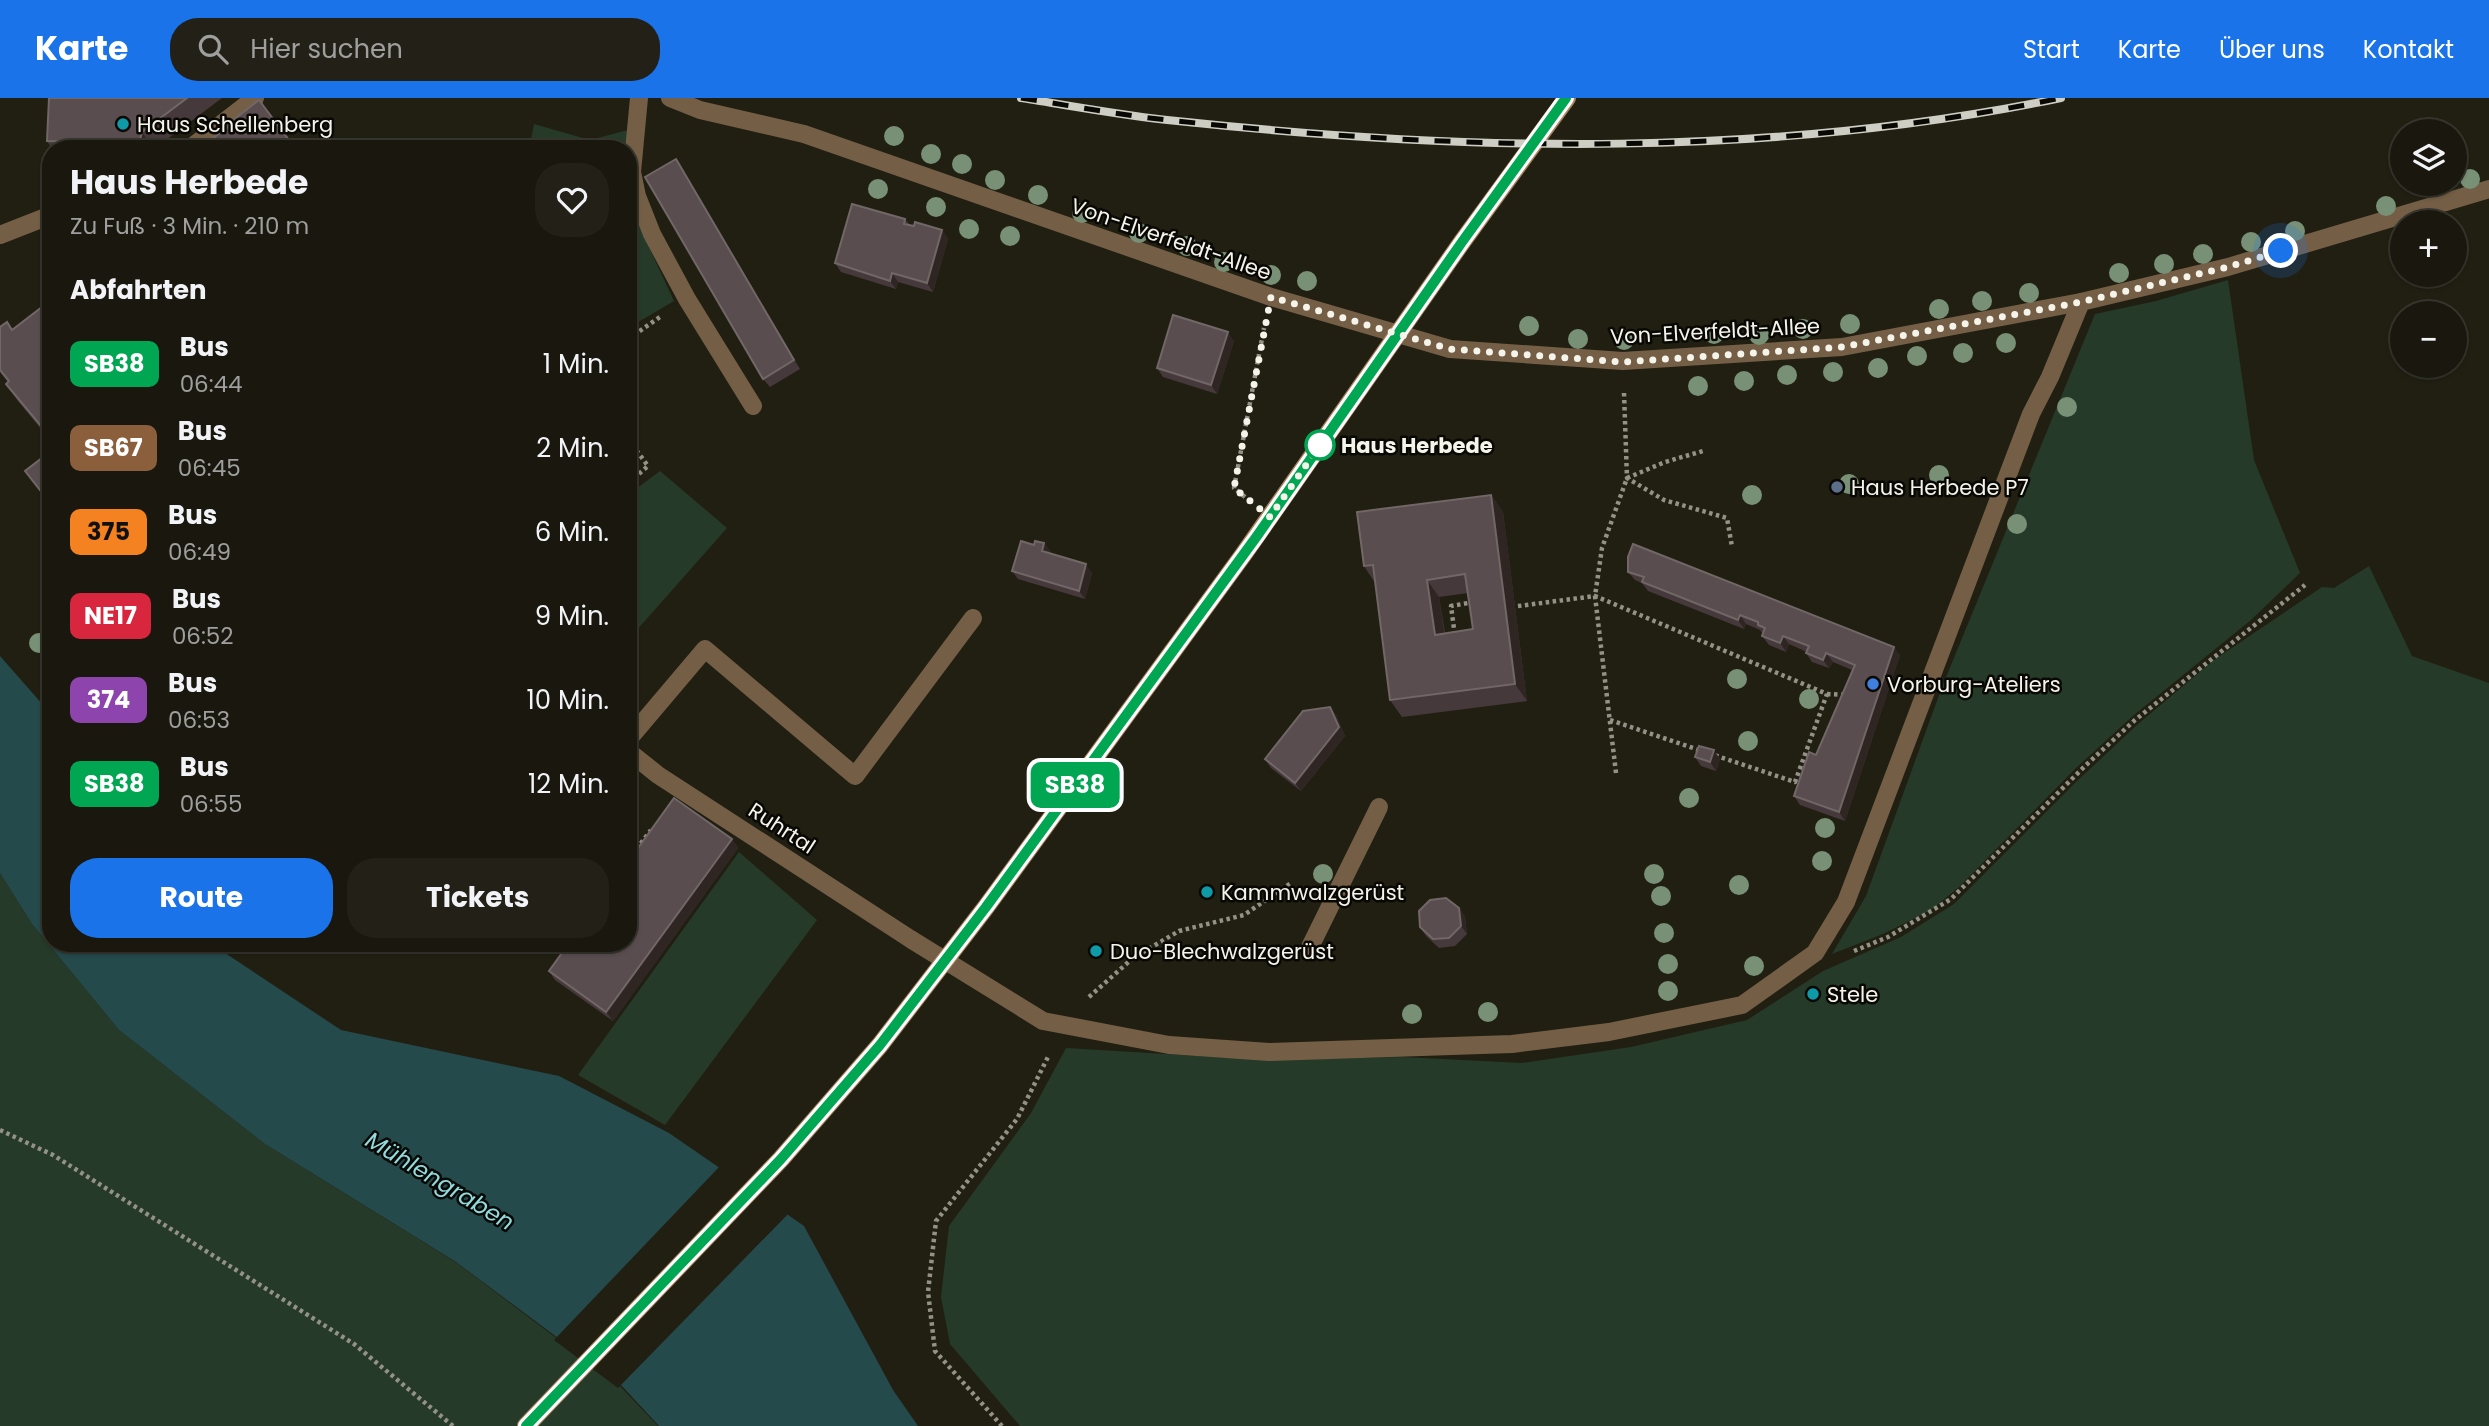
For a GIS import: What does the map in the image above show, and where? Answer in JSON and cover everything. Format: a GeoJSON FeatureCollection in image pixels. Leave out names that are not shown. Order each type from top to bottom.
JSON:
{"type":"FeatureCollection","features":[{"type":"Feature","properties":{"kind":"main road"},"geometry":{"type":"LineString","coordinates":[[526,1426],[781,1159],[862,1066],[986,907],[1270,517],[1567,98]]}},
{"type":"Feature","properties":{"kind":"street"},"geometry":{"type":"LineString","coordinates":[[201,140],[255,98]]}},
{"type":"Feature","properties":{"kind":"street"},"geometry":{"type":"LineString","coordinates":[[635,140],[639,98]]}},
{"type":"Feature","properties":{"kind":"street","name":"Von-Elverfeldt-Allee"},"geometry":{"type":"LineString","coordinates":[[670,98],[700,110],[804,134],[1271,297],[1450,349],[1623,362],[1842,347],[2081,302],[2228,267],[2489,189]]}},
{"type":"Feature","properties":{"kind":"street"},"geometry":{"type":"LineString","coordinates":[[637,196],[652,234],[687,299],[753,406]]}},
{"type":"Feature","properties":{"kind":"street"},"geometry":{"type":"LineString","coordinates":[[0,235],[42,219]]}},
{"type":"Feature","properties":{"kind":"street"},"geometry":{"type":"LineString","coordinates":[[1815,953],[1846,902],[2031,414],[2050,377],[2081,302]]}},
{"type":"Feature","properties":{"kind":"street"},"geometry":{"type":"LineString","coordinates":[[637,729],[705,649],[855,776],[973,618]]}},
{"type":"Feature","properties":{"kind":"street","name":"Ruhrtal"},"geometry":{"type":"LineString","coordinates":[[637,758],[682,790],[912,940],[1043,1021],[1169,1045],[1269,1052],[1512,1044],[1609,1032],[1742,1005],[1815,953]]}},
{"type":"Feature","properties":{"kind":"street"},"geometry":{"type":"LineString","coordinates":[[1310,947],[1379,807]]}},
{"type":"Feature","properties":{"kind":"path"},"geometry":{"type":"LineString","coordinates":[[1270,517],[1234,488],[1271,297]]}},
{"type":"Feature","properties":{"kind":"path"},"geometry":{"type":"LineString","coordinates":[[637,333],[687,299]]}},
{"type":"Feature","properties":{"kind":"path"},"geometry":{"type":"LineString","coordinates":[[1616,773],[1595,596],[1602,548],[1626,478],[1623,362]]}},
{"type":"Feature","properties":{"kind":"path"},"geometry":{"type":"LineString","coordinates":[[637,451],[648,466],[637,475]]}},
{"type":"Feature","properties":{"kind":"path"},"geometry":{"type":"LineString","coordinates":[[1626,478],[1665,462],[1703,451]]}},
{"type":"Feature","properties":{"kind":"path"},"geometry":{"type":"LineString","coordinates":[[1626,478],[1664,500],[1727,518],[1732,547]]}},
{"type":"Feature","properties":{"kind":"path"},"geometry":{"type":"LineString","coordinates":[[1815,953],[1827,962],[1888,937],[1931,914],[1951,899],[2085,766],[2136,720],[2305,585]]}},
{"type":"Feature","properties":{"kind":"path"},"geometry":{"type":"LineString","coordinates":[[1469,592],[1474,602],[1478,640]]}},
{"type":"Feature","properties":{"kind":"path"},"geometry":{"type":"LineString","coordinates":[[1504,609],[1595,596],[1827,694],[1851,695]]}},
{"type":"Feature","properties":{"kind":"path"},"geometry":{"type":"LineString","coordinates":[[1458,651],[1451,606],[1474,602]]}},
{"type":"Feature","properties":{"kind":"path"},"geometry":{"type":"LineString","coordinates":[[1475,614],[1482,613]]}},
{"type":"Feature","properties":{"kind":"path"},"geometry":{"type":"LineString","coordinates":[[1447,644],[1485,640]]}},
{"type":"Feature","properties":{"kind":"path"},"geometry":{"type":"LineString","coordinates":[[1795,782],[1827,694]]}},
{"type":"Feature","properties":{"kind":"path"},"geometry":{"type":"LineString","coordinates":[[1610,720],[1795,782],[1802,779]]}},
{"type":"Feature","properties":{"kind":"path"},"geometry":{"type":"LineString","coordinates":[[637,848],[682,790]]}},
{"type":"Feature","properties":{"kind":"path"},"geometry":{"type":"LineString","coordinates":[[1002,1426],[935,1351],[929,1292],[936,1222],[1017,1119],[1068,1014],[1133,958],[1179,932],[1244,915],[1292,883]]}},
{"type":"Feature","properties":{"kind":"path"},"geometry":{"type":"LineString","coordinates":[[0,1130],[53,1155],[354,1344],[453,1426]]}},
{"type":"Feature","properties":{"kind":"green space"},"geometry":{"type":"Polygon","coordinates":[[[534,124],[590,140],[531,140],[534,124]]]}},
{"type":"Feature","properties":{"kind":"green space"},"geometry":{"type":"Polygon","coordinates":[[[628,130],[628,140],[590,140],[628,130]]]}},
{"type":"Feature","properties":{"kind":"green space"},"geometry":{"type":"Polygon","coordinates":[[[637,221],[674,301],[637,323],[637,221]]]}},
{"type":"Feature","properties":{"kind":"green space"},"geometry":{"type":"Polygon","coordinates":[[[2228,280],[2254,460],[2300,573],[2251,620],[2134,715],[2076,768],[1959,887],[1931,910],[1883,934],[1832,954],[1866,896],[1942,687],[2095,314],[2156,301],[2228,280]]]}},
{"type":"Feature","properties":{"kind":"green space"},"geometry":{"type":"Polygon","coordinates":[[[660,471],[727,528],[637,630],[637,488],[660,471]]]}},
{"type":"Feature","properties":{"kind":"green space"},"geometry":{"type":"Polygon","coordinates":[[[2369,566],[2412,656],[2489,683],[2489,1426],[1020,1426],[950,1344],[941,1297],[949,1226],[1031,1113],[1066,1048],[1265,1060],[1403,1057],[1522,1063],[1631,1047],[1747,1020],[1823,971],[1901,937],[1954,904],[2076,782],[2138,724],[2214,660],[2322,587],[2334,588],[2369,566]]]}},
{"type":"Feature","properties":{"kind":"green space"},"geometry":{"type":"Polygon","coordinates":[[[739,852],[817,920],[665,1125],[578,1075],[739,852]]]}},
{"type":"Feature","properties":{"kind":"green space"},"geometry":{"type":"Polygon","coordinates":[[[0,873],[42,936],[42,952],[55,952],[119,1030],[265,1144],[457,1263],[620,1386],[658,1426],[0,1426],[0,873]]]}},
{"type":"Feature","properties":{"kind":"water"},"geometry":{"type":"Polygon","coordinates":[[[0,656],[42,704],[42,936],[0,873],[0,656]]]}},
{"type":"Feature","properties":{"kind":"water","name":"Mühlengraben"},"geometry":{"type":"Polygon","coordinates":[[[55,952],[224,952],[341,1030],[559,1076],[669,1133],[804,1226],[893,1390],[918,1426],[659,1426],[621,1385],[456,1262],[265,1144],[119,1030],[55,952]]]}},
{"type":"Feature","properties":{"kind":"pier"},"geometry":{"type":"Polygon","coordinates":[[[721,1165],[790,1212],[618,1388],[554,1340],[721,1165]]]}},
{"type":"Feature","properties":{"kind":"building","name":"Haus Schellenberg"},"geometry":{"type":"Polygon","coordinates":[[[49,98],[187,98],[142,132],[140,140],[47,140],[49,98]]]}},
{"type":"Feature","properties":{"kind":"building"},"geometry":{"type":"Polygon","coordinates":[[[259,100],[289,140],[211,140],[233,123],[232,121],[259,100]]]}},
{"type":"Feature","properties":{"kind":"building"},"geometry":{"type":"Polygon","coordinates":[[[676,159],[794,360],[763,379],[645,177],[676,159]]]}},
{"type":"Feature","properties":{"kind":"building"},"geometry":{"type":"Polygon","coordinates":[[[852,204],[905,219],[904,224],[914,226],[915,222],[942,230],[927,283],[892,273],[890,281],[835,263],[852,204]]]}},
{"type":"Feature","properties":{"kind":"building"},"geometry":{"type":"Polygon","coordinates":[[[42,307],[42,427],[6,384],[9,381],[0,370],[0,327],[7,322],[12,330],[42,307]]]}},
{"type":"Feature","properties":{"kind":"building"},"geometry":{"type":"Polygon","coordinates":[[[1173,315],[1228,332],[1211,385],[1157,368],[1173,315]]]}},
{"type":"Feature","properties":{"kind":"building"},"geometry":{"type":"Polygon","coordinates":[[[42,458],[42,493],[25,471],[42,458]]]}},
{"type":"Feature","properties":{"kind":"building","name":"Haus Herbede"},"geometry":{"type":"Polygon","coordinates":[[[1491,495],[1515,684],[1390,700],[1373,565],[1364,566],[1357,512],[1491,495]],[[1465,574],[1427,580],[1435,635],[1473,629],[1465,574]]]}},
{"type":"Feature","properties":{"kind":"building"},"geometry":{"type":"Polygon","coordinates":[[[1021,541],[1034,545],[1035,541],[1044,543],[1042,551],[1086,564],[1079,591],[1012,571],[1021,541]]]}},
{"type":"Feature","properties":{"kind":"building","name":"Vorburg-Ateliers"},"geometry":{"type":"Polygon","coordinates":[[[1633,544],[1894,647],[1839,812],[1794,796],[1809,752],[1816,755],[1855,665],[1826,653],[1823,660],[1806,653],[1809,646],[1783,636],[1780,643],[1762,636],[1765,628],[1758,625],[1758,622],[1740,615],[1738,620],[1642,582],[1644,577],[1628,572],[1628,557],[1633,544]]]}},
{"type":"Feature","properties":{"kind":"building"},"geometry":{"type":"Polygon","coordinates":[[[1330,707],[1339,727],[1295,783],[1265,759],[1303,711],[1330,707]]]}},
{"type":"Feature","properties":{"kind":"building"},"geometry":{"type":"Polygon","coordinates":[[[1699,746],[1714,750],[1710,762],[1695,757],[1699,746]]]}},
{"type":"Feature","properties":{"kind":"building"},"geometry":{"type":"Polygon","coordinates":[[[674,798],[732,839],[606,1012],[549,971],[563,952],[637,952],[637,849],[674,798]]]}},
{"type":"Feature","properties":{"kind":"building"},"geometry":{"type":"Polygon","coordinates":[[[1446,898],[1459,908],[1461,926],[1449,938],[1433,939],[1420,927],[1419,911],[1430,900],[1446,898]]]}},
{"type":"Feature","properties":{"kind":"railway"},"geometry":{"type":"LineString","coordinates":[[1021,98],[1158,119],[1287,131],[1398,139],[1620,144],[1731,140],[1842,131],[1952,117],[2061,98]]}},
{"type":"Feature","properties":{"kind":"bus line","name":"SB38"},"geometry":{"type":"LineString","coordinates":[[526,1426],[781,1159],[880,1045],[986,907],[1257,536],[1566,98]]}},
{"type":"Feature","properties":{"kind":"place","name":"Haus Schellenberg"},"geometry":{"type":"Point","coordinates":[123,124]}},
{"type":"Feature","properties":{"kind":"place","name":"Haus Herbede"},"geometry":{"type":"Point","coordinates":[1320,445]}},
{"type":"Feature","properties":{"kind":"place","name":"Haus Herbede P7"},"geometry":{"type":"Point","coordinates":[1837,487]}},
{"type":"Feature","properties":{"kind":"place","name":"Vorburg-Ateliers"},"geometry":{"type":"Point","coordinates":[1873,684]}},
{"type":"Feature","properties":{"kind":"place","name":"Kammwalzgerüst"},"geometry":{"type":"Point","coordinates":[1207,892]}},
{"type":"Feature","properties":{"kind":"place","name":"Duo-Blechwalzgerüst"},"geometry":{"type":"Point","coordinates":[1096,951]}},
{"type":"Feature","properties":{"kind":"place","name":"Stele"},"geometry":{"type":"Point","coordinates":[1813,994]}},
{"type":"Feature","properties":{"kind":"route"},"geometry":{"type":"LineString","coordinates":[[1320,445],[1270,517],[1234,488],[1271,297],[1450,349],[1623,362],[1842,347],[2081,302],[2228,267],[2281,251]]}}]}
